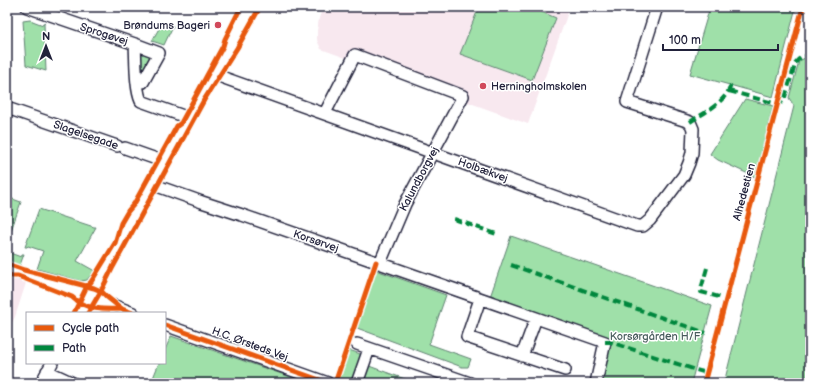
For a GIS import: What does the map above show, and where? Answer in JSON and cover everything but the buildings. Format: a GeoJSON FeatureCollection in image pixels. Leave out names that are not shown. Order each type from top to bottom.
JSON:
{"type":"FeatureCollection","features":[{"type":"Feature","properties":{"kind":"street","name":"Sprogøvej"},"geometry":{"type":"LineString","coordinates":[[27,7],[158,53],[143,82],[137,82]]}},
{"type":"Feature","properties":{"kind":"street"},"geometry":{"type":"LineString","coordinates":[[81,312],[252,7]]}},
{"type":"Feature","properties":{"kind":"street","name":"Holbækvej"},"geometry":{"type":"LineString","coordinates":[[213,74],[637,226],[643,226],[650,220],[684,175],[690,163],[692,153],[693,129],[690,122],[627,102],[657,7]]}},
{"type":"Feature","properties":{"kind":"street","name":"Sprogøvej"},"geometry":{"type":"LineString","coordinates":[[135,44],[137,82],[141,100],[189,118]]}},
{"type":"Feature","properties":{"kind":"street","name":"Kalundborgvej"},"geometry":{"type":"LineString","coordinates":[[324,114],[355,55],[463,96],[405,204],[380,263]]}},
{"type":"Feature","properties":{"kind":"street","name":"Slagelsegade"},"geometry":{"type":"LineString","coordinates":[[7,108],[164,162]]}},
{"type":"Feature","properties":{"kind":"street","name":"Korsørvej"},"geometry":{"type":"LineString","coordinates":[[152,183],[202,202],[249,217],[604,342],[596,383]]}},
{"type":"Feature","properties":{"kind":"street"},"geometry":{"type":"LineString","coordinates":[[7,269],[89,296],[130,312]]}},
{"type":"Feature","properties":{"kind":"street"},"geometry":{"type":"LineString","coordinates":[[480,299],[467,337],[565,370]]}},
{"type":"Feature","properties":{"kind":"street"},"geometry":{"type":"LineString","coordinates":[[522,356],[536,318]]}},
{"type":"Feature","properties":{"kind":"street","name":"H.C. Ørsteds Vej"},"geometry":{"type":"LineString","coordinates":[[166,325],[328,383]]}},
{"type":"Feature","properties":{"kind":"street"},"geometry":{"type":"LineString","coordinates":[[357,344],[470,383]]}},
{"type":"Feature","properties":{"kind":"street"},"geometry":{"type":"LineString","coordinates":[[358,383],[369,349]]}},
{"type":"Feature","properties":{"kind":"street"},"geometry":{"type":"LineString","coordinates":[[41,383],[50,367],[73,383]]}},
{"type":"Feature","properties":{"kind":"shaded area","name":"Herningholmskolen"},"geometry":{"type":"Polygon","coordinates":[[[323,7],[570,7],[528,124],[321,49],[317,40],[317,31],[319,18],[323,7]]]}},
{"type":"Feature","properties":{"kind":"shaded area"},"geometry":{"type":"Polygon","coordinates":[[[7,277],[26,283],[15,317],[7,331],[7,277]]]}},
{"type":"Feature","properties":{"kind":"green space"},"geometry":{"type":"Polygon","coordinates":[[[479,7],[530,7],[556,18],[532,80],[460,54],[479,7]]]}},
{"type":"Feature","properties":{"kind":"green space"},"geometry":{"type":"Polygon","coordinates":[[[710,7],[796,7],[773,97],[690,74],[710,7]]]}},
{"type":"Feature","properties":{"kind":"green space"},"geometry":{"type":"Polygon","coordinates":[[[30,20],[43,25],[44,22],[45,23],[46,71],[26,65],[23,21],[30,20]]]}},
{"type":"Feature","properties":{"kind":"green space"},"geometry":{"type":"Polygon","coordinates":[[[162,23],[173,26],[164,45],[152,41],[162,23]]]}},
{"type":"Feature","properties":{"kind":"green space"},"geometry":{"type":"Polygon","coordinates":[[[145,50],[153,53],[142,76],[138,56],[145,50]]]}},
{"type":"Feature","properties":{"kind":"green space"},"geometry":{"type":"Polygon","coordinates":[[[807,57],[810,58],[810,383],[724,383],[794,106],[789,98],[799,61],[807,57]]]}},
{"type":"Feature","properties":{"kind":"green space"},"geometry":{"type":"Polygon","coordinates":[[[745,99],[773,106],[755,177],[718,160],[710,154],[745,99]]]}},
{"type":"Feature","properties":{"kind":"green space"},"geometry":{"type":"Polygon","coordinates":[[[7,197],[21,202],[7,242],[7,197]]]}},
{"type":"Feature","properties":{"kind":"green space"},"geometry":{"type":"Polygon","coordinates":[[[39,209],[96,227],[77,261],[94,271],[87,280],[81,281],[37,269],[43,251],[28,246],[25,247],[39,209]]]}},
{"type":"Feature","properties":{"kind":"green space","name":"Korsørgården H/F"},"geometry":{"type":"Polygon","coordinates":[[[511,236],[712,306],[691,383],[601,383],[608,340],[489,300],[511,236]]]}},
{"type":"Feature","properties":{"kind":"green space"},"geometry":{"type":"Polygon","coordinates":[[[7,252],[21,257],[22,254],[24,254],[20,265],[7,261],[7,252]]]}},
{"type":"Feature","properties":{"kind":"green space"},"geometry":{"type":"Polygon","coordinates":[[[376,270],[446,295],[429,344],[471,359],[468,367],[462,367],[357,328],[376,270]]]}},
{"type":"Feature","properties":{"kind":"green space"},"geometry":{"type":"Polygon","coordinates":[[[171,336],[308,383],[151,383],[159,364],[166,364],[166,348],[171,336]]]}},
{"type":"Feature","properties":{"kind":"green space"},"geometry":{"type":"Polygon","coordinates":[[[349,350],[363,355],[353,383],[339,378],[349,350]]]}},
{"type":"Feature","properties":{"kind":"green space"},"geometry":{"type":"Polygon","coordinates":[[[369,366],[416,383],[363,383],[369,366]]]}},
{"type":"Feature","properties":{"kind":"marked path"},"geometry":{"type":"LineString","coordinates":[[729,91],[777,104],[781,103],[785,97],[796,62],[802,57],[810,56]]}},
{"type":"Feature","properties":{"kind":"marked path"},"geometry":{"type":"LineString","coordinates":[[690,122],[719,102],[724,97],[731,85]]}},
{"type":"Feature","properties":{"kind":"marked path"},"geometry":{"type":"LineString","coordinates":[[454,219],[499,235]]}},
{"type":"Feature","properties":{"kind":"marked path"},"geometry":{"type":"LineString","coordinates":[[511,265],[706,333]]}},
{"type":"Feature","properties":{"kind":"marked path"},"geometry":{"type":"LineString","coordinates":[[707,268],[701,292],[726,299]]}},
{"type":"Feature","properties":{"kind":"marked path"},"geometry":{"type":"LineString","coordinates":[[605,342],[610,342],[707,373]]}},
{"type":"Feature","properties":{"kind":"cycle path"},"geometry":{"type":"LineString","coordinates":[[74,312],[87,286],[115,243],[121,223],[134,204],[177,126],[181,123],[223,46],[241,7]]}},
{"type":"Feature","properties":{"kind":"cycle path"},"geometry":{"type":"LineString","coordinates":[[89,312],[204,100],[237,48],[260,7]]}},
{"type":"Feature","properties":{"kind":"cycle path","name":"Alhedestien"},"geometry":{"type":"LineString","coordinates":[[704,383],[803,7]]}},
{"type":"Feature","properties":{"kind":"cycle path"},"geometry":{"type":"LineString","coordinates":[[335,383],[376,262]]}},
{"type":"Feature","properties":{"kind":"cycle path"},"geometry":{"type":"LineString","coordinates":[[7,264],[24,270],[94,288],[101,291],[122,309],[130,312]]}},
{"type":"Feature","properties":{"kind":"cycle path"},"geometry":{"type":"LineString","coordinates":[[7,274],[18,276],[72,297],[89,307],[102,309],[122,309]]}},
{"type":"Feature","properties":{"kind":"cycle path"},"geometry":{"type":"LineString","coordinates":[[166,325],[328,383]]}},
{"type":"Feature","properties":{"kind":"place","name":"Brøndums Bageri"},"geometry":{"type":"Point","coordinates":[218,25]}},
{"type":"Feature","properties":{"kind":"place","name":"Herningholmskolen"},"geometry":{"type":"Point","coordinates":[483,86]}}]}
